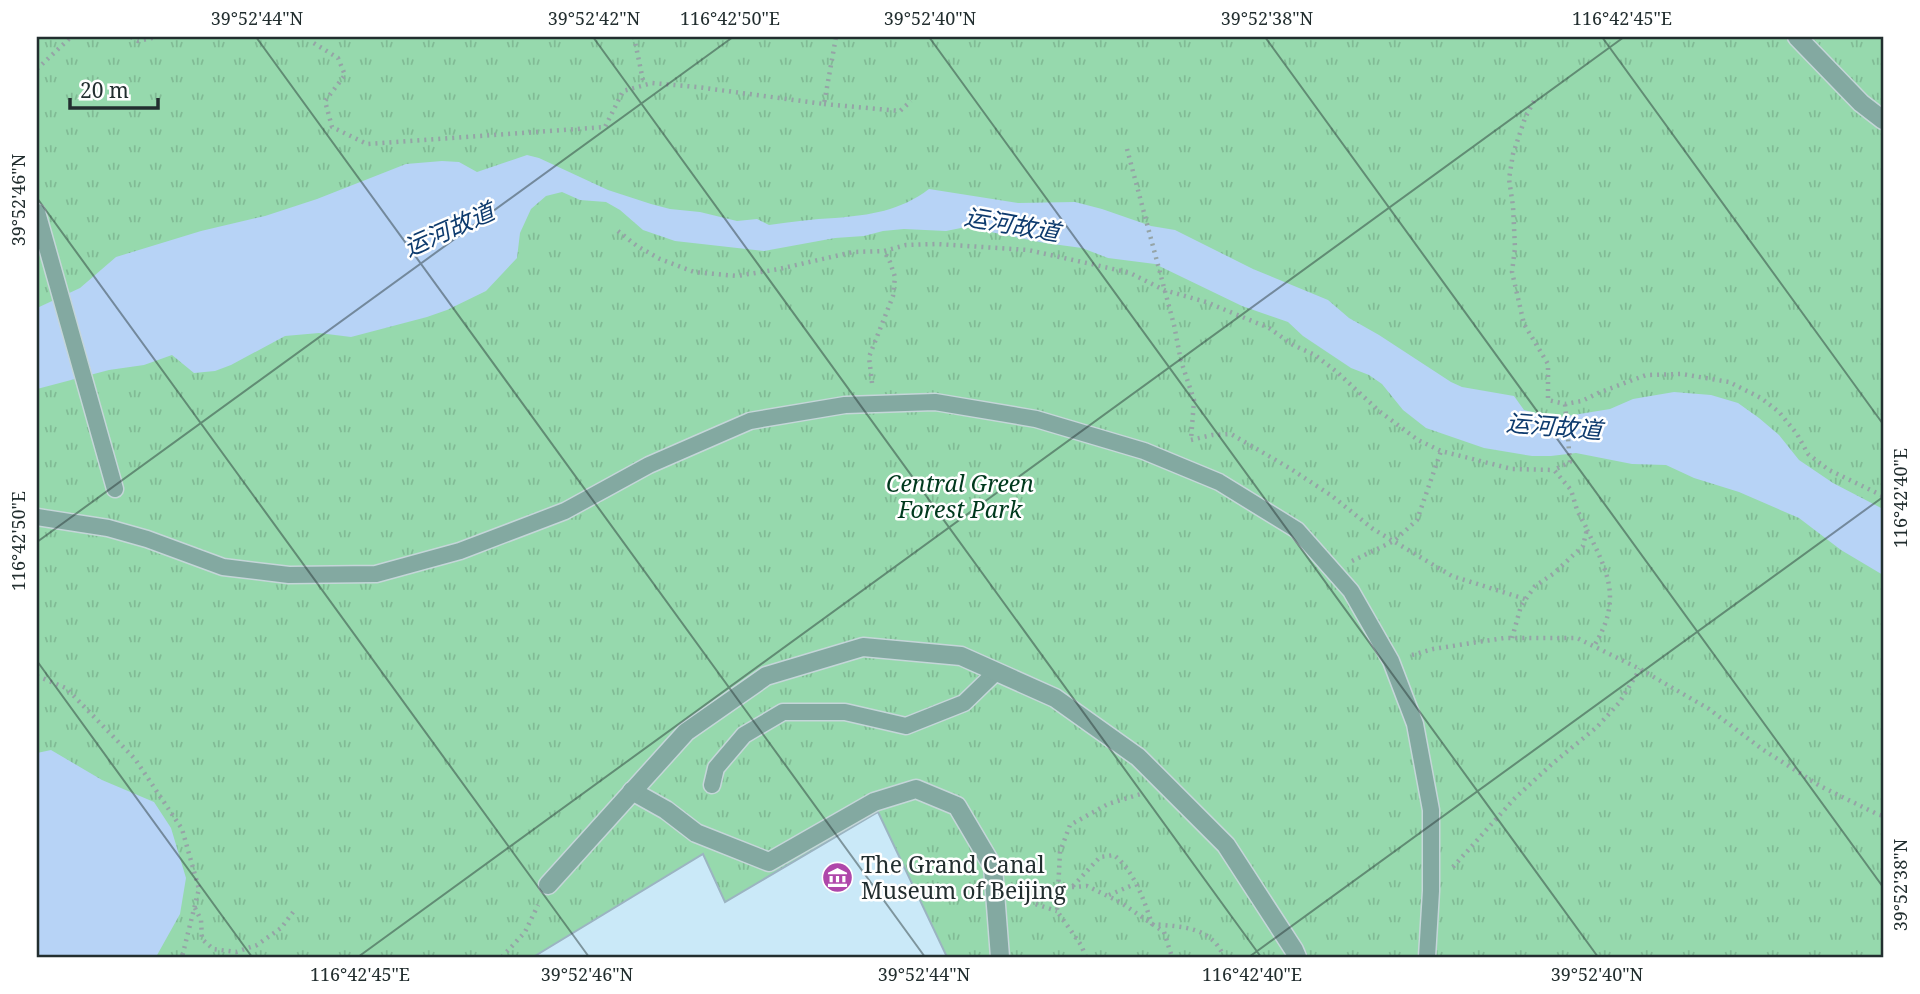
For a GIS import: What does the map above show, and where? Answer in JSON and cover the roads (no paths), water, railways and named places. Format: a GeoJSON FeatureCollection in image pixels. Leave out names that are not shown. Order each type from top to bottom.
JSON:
{"type":"FeatureCollection","features":[{"type":"Feature","properties":{"kind":"street"},"geometry":{"type":"LineString","coordinates":[[1797,37],[1861,103],[1883,120]]}},
{"type":"Feature","properties":{"kind":"street"},"geometry":{"type":"LineString","coordinates":[[548,885],[686,732],[766,676],[863,647],[961,656],[1055,698],[1138,757],[1226,845],[1297,957]]}},
{"type":"Feature","properties":{"kind":"street"},"geometry":{"type":"LineString","coordinates":[[632,791],[666,810],[696,833],[769,862],[874,802],[905,792],[916,789],[957,806],[993,867],[1000,957]]}},
{"type":"Feature","properties":{"kind":"lane"},"geometry":{"type":"LineString","coordinates":[[37,212],[115,489]]}},
{"type":"Feature","properties":{"kind":"lane"},"geometry":{"type":"LineString","coordinates":[[37,517],[108,528],[146,538],[223,567],[289,575],[376,574],[460,551],[565,511],[649,465],[750,421],[845,405],[935,402],[1036,418],[1144,452],[1219,482],[1297,530],[1351,591],[1391,661],[1415,724],[1432,810],[1427,957]]}},
{"type":"Feature","properties":{"kind":"lane"},"geometry":{"type":"LineString","coordinates":[[712,785],[716,768],[744,735],[783,712],[845,712],[906,726],[964,703],[996,672]]}},
{"type":"Feature","properties":{"kind":"water","name":"运河故道"},"geometry":{"type":"Polygon","coordinates":[[[527,155],[608,190],[651,204],[737,221],[757,219],[769,225],[872,213],[896,207],[929,189],[1018,203],[1075,202],[1151,226],[1175,230],[1253,269],[1328,300],[1349,318],[1451,382],[1462,387],[1514,396],[1524,410],[1555,418],[1610,409],[1633,399],[1674,392],[1711,395],[1738,403],[1779,435],[1799,460],[1833,483],[1883,509],[1883,575],[1841,550],[1799,518],[1666,465],[1632,464],[1576,453],[1532,456],[1484,448],[1426,428],[1403,410],[1382,384],[1351,368],[1303,336],[1288,322],[1242,306],[1155,264],[1108,258],[1082,248],[966,227],[946,231],[883,231],[764,251],[675,241],[643,230],[606,202],[580,200],[562,192],[546,196],[531,209],[520,233],[517,258],[486,291],[447,310],[351,337],[319,333],[285,336],[215,371],[194,373],[172,355],[144,365],[109,370],[37,389],[37,308],[80,288],[116,257],[201,231],[265,216],[406,164],[459,162],[477,172],[527,155]]]}},
{"type":"Feature","properties":{"kind":"water"},"geometry":{"type":"Polygon","coordinates":[[[51,750],[102,780],[154,802],[171,828],[186,878],[180,914],[156,957],[37,957],[37,753],[51,750]]]}},
{"type":"Feature","properties":{"kind":"place","name":"The Grand Canal Museum of Beijing"},"geometry":{"type":"Point","coordinates":[838,878]}},
{"type":"Feature","properties":{"kind":"park label","name":"Central Green Forest Park"},"geometry":{"type":"Point","coordinates":[960,497]}}]}
